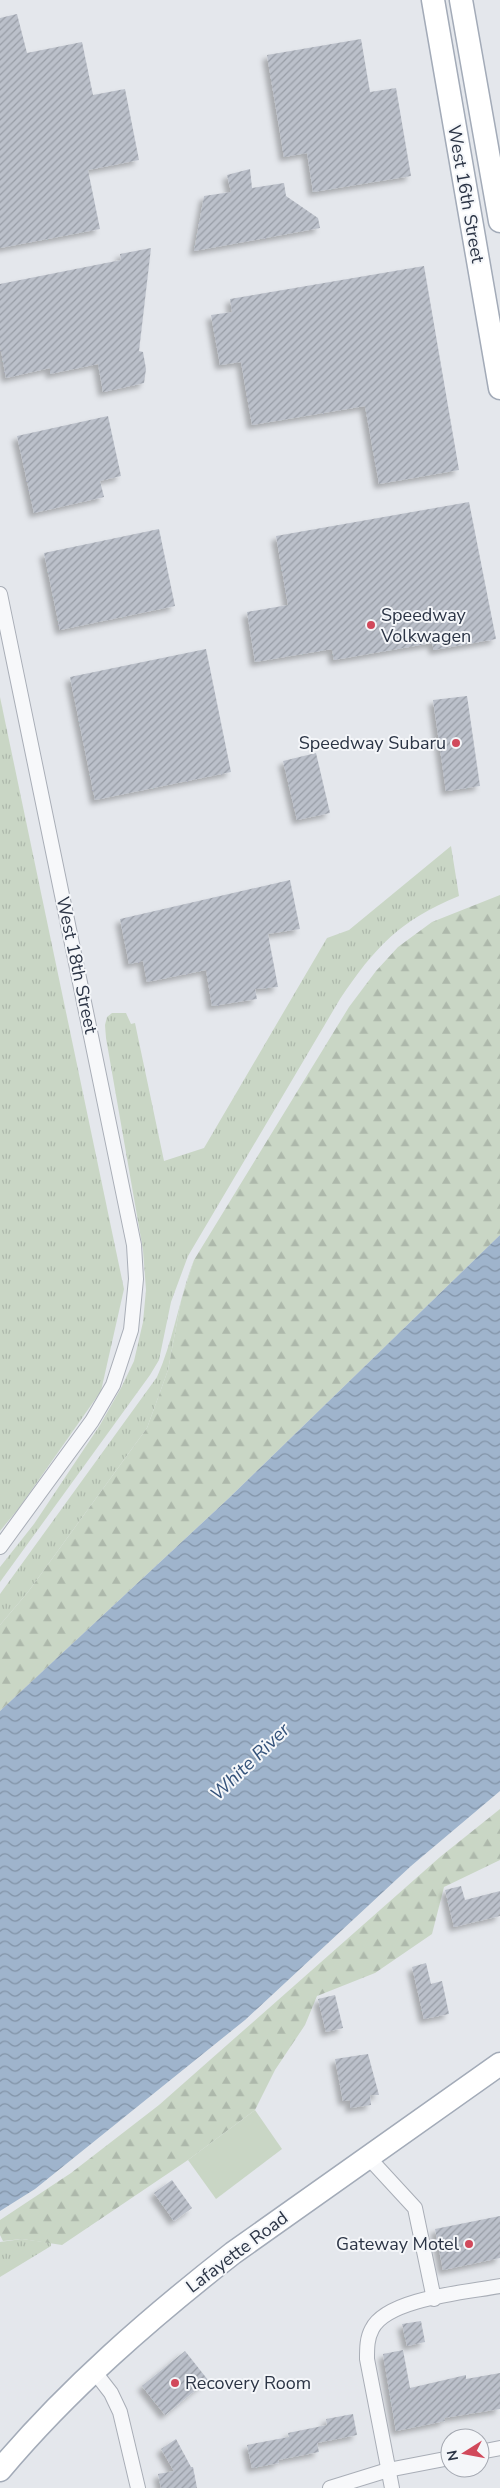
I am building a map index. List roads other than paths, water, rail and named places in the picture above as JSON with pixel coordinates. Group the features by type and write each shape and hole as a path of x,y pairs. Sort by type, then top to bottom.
{"main road":[{"name":"West 16th Street","path":"433,0 500,388"},
{"name":"West 16th Street","path":"461,0 500,221"},
{"name":"Lafayette Road","path":"0,2470 94,2371 203,2276 368,2156 500,2064"}],"street":[{"name":"West 18th Street","path":"0,594 134,1245 136,1296 129,1337 120,1369 101,1407 0,1547"},
{"path":"368,2156 415,2208 434,2299"},
{"path":"392,2488 367,2359 367,2341 372,2327 382,2317 409,2304 500,2286"},
{"path":"94,2371 111,2393 120,2412 138,2488"},
{"path":"330,2488 388,2470 440,2460"}],"water":[{"name":"White River","path":"500,1235 500,1791 411,1866 245,2020 35,2189 0,2211 0,1711 229,1498"}],"place":[{"name":"Speedway Volkwagen","path":"371,625"},
{"name":"Speedway Subaru","path":"456,743"},
{"name":"Gateway Motel","path":"469,2244"},
{"name":"Recovery Room","path":"175,2383"}]}
